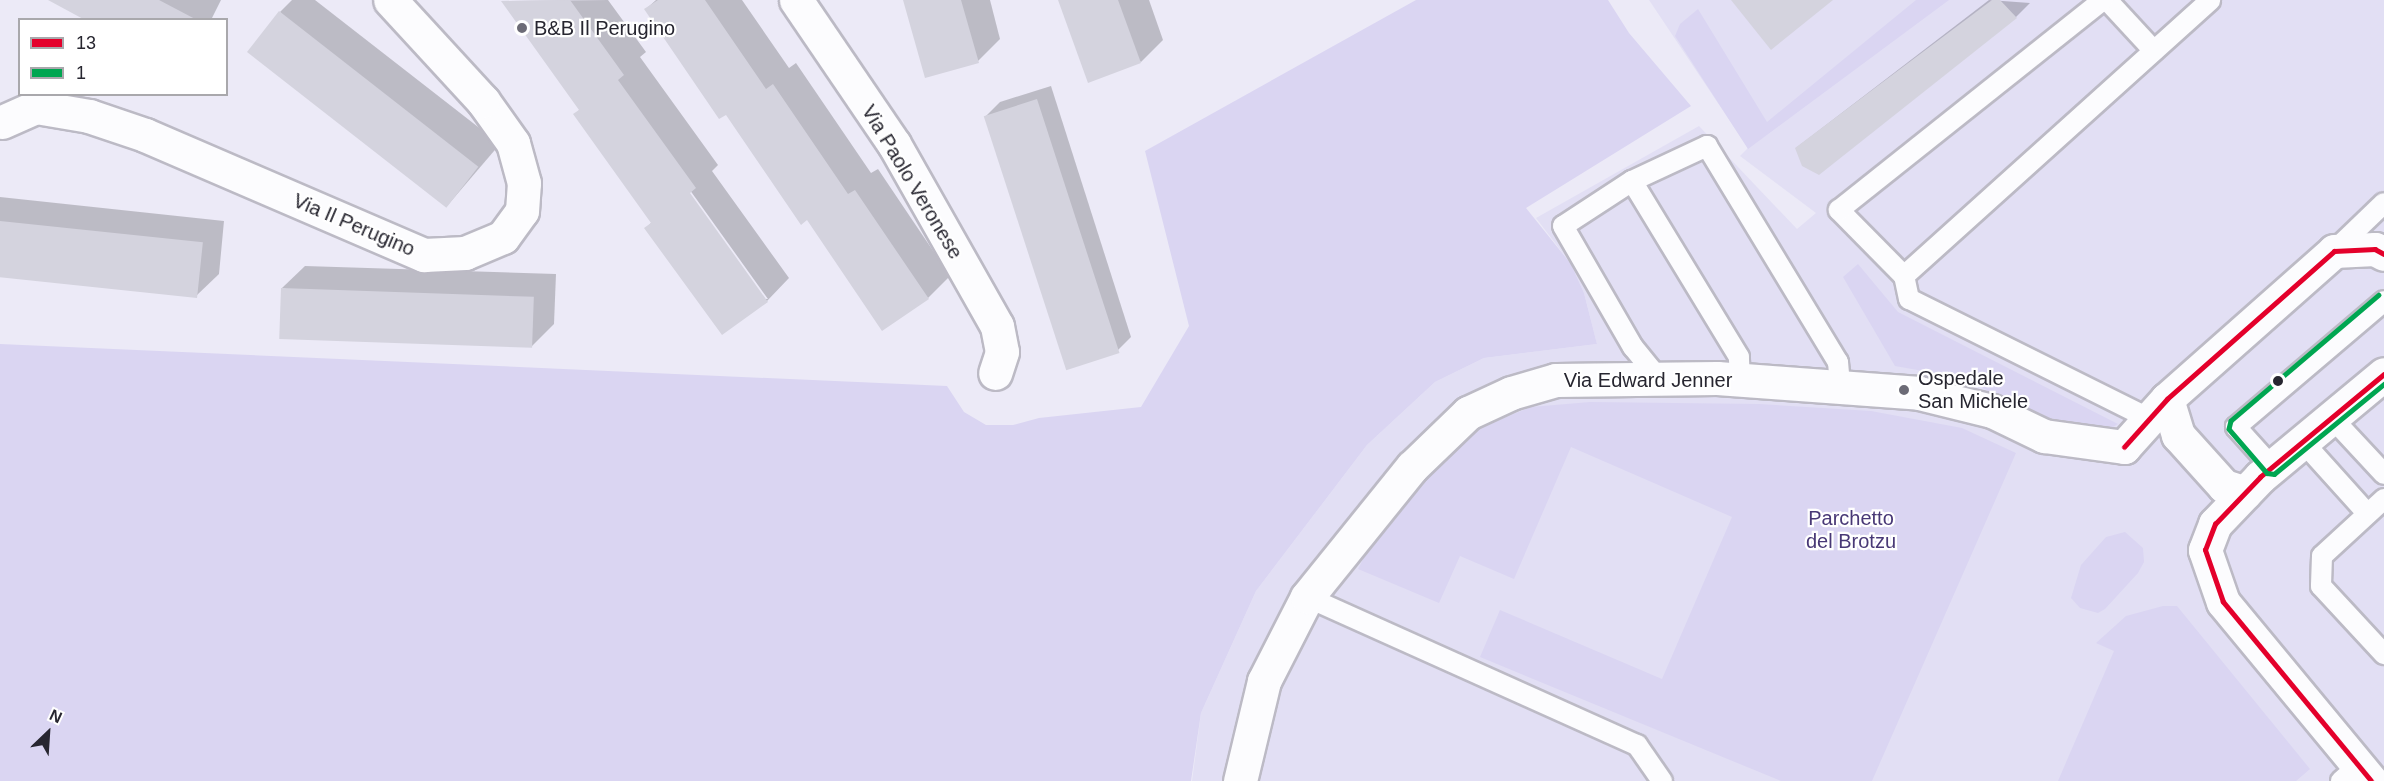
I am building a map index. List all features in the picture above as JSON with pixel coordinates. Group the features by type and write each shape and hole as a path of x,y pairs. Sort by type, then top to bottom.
{"street":[{"name":"Via Il Perugino","path":"2,122 36,107 89,116 145,135 424,255 465,253 503,237 522,211 524,183 513,143 483,101 390,0"},
{"name":"Via Paolo Veronese","path":"796,0 894,144 997,326 1002,352 995,373"},
{"path":"2245,493 2224,486 2157,408 2334,251 2375,249 2384,254"},
{"path":"2356,776 2223,602 2205,550 2215,524 2245,493 2272,467 2384,374"},
{"name":"Via Edward Jenner","path":"1240,781 1264,681 1307,597 1412,467 1468,413 1511,393 1556,380 1740,379 1919,393 1992,411 2044,436 2124,447 2157,408"}],"lane":[{"path":"2103,0 1839,210 1904,276 1909,299 2157,408"},
{"path":"2108,0 2154,51"},
{"path":"1904,276 2210,0"},
{"path":"1659,379 1632,347 1563,226 1632,181 1707,146 1838,362 1840,387"},
{"path":"1632,181 1739,357 1740,379"},
{"path":"2334,251 2384,203"},
{"path":"2272,467 2236,427 2384,301"},
{"path":"2332,418 2384,474"},
{"path":"2303,442 2367,513"},
{"path":"2384,499 2322,556 2321,586 2384,654"},
{"path":"1307,597 1638,745 1662,781"}],"shaded area":[{"name":"Ospedale San Michele","path":"1649,0 2384,0 2384,781 1192,781 1201,713 1256,591 1367,445 1435,382 1484,358 1597,344 1584,293 1571,264 1536,218 1699,126 1797,229 1816,213 1740,156 1748,148"}],"green space":[{"path":"1416,0 1608,0 1629,33 1691,106 1526,208 1571,264 1584,293 1597,344 1484,358 1435,382 1367,445 1256,591 1201,713 1191,781 0,781 0,344 947,386 964,412 986,425 1013,425 1039,418 1141,407 1189,326 1145,151"},
{"path":"1916,0 1949,0 1748,149 1675,36 1680,24 1698,9 1767,122"},
{"path":"1858,264 1898,312 2118,424 2099,435 2077,434 1962,378 1895,366 1843,277"},
{"name":"Parchetto del Brotzu","path":"1590,402 1759,404 1871,411 1962,428 2016,453 1872,781 1781,781 1480,657 1500,610 1662,679 1732,517 1571,447 1514,579 1460,556 1439,603 1358,569 1370,546 1429,472 1479,428 1531,407"},
{"path":"2125,532 2143,548 2144,562 2138,573 2105,609 2098,613 2080,608 2071,598 2081,565 2106,537"},
{"path":"2163,606 2177,606 2310,769 2296,781 2058,781 2114,651 2096,643 2126,616"}],"building":[{"path":"48,0 159,0 193,18 81,18"},
{"path":"570,0 624,75 618,80 696,188 690,193 768,302 722,335 644,228 651,223 573,114 579,110 501,1"},
{"path":"658,0 705,0 766,89 773,84 848,194 855,190 929,299 882,331 807,220 801,225 726,115 719,119 644,9"},
{"path":"903,0 961,0 979,63 925,78"},
{"path":"1058,0 1118,0 1141,63 1088,83"},
{"path":"1731,0 1833,0 1771,50"},
{"path":"1992,0 2000,0 2017,18 1819,175 1802,166 1795,148"},
{"path":"279,11 478,167 446,208 247,52"},
{"path":"1037,99 1120,353 1066,370 984,116"},
{"path":"0,221 203,242 197,298 0,277"},
{"path":"281,288 534,297 532,348 279,339"}],"transit line":[{"name":"13","path":"2124,447 2167,399 2334,251 2375,249 2384,254"},
{"name":"1","path":"2379,295 2231,421 2229,429 2267,473 2274,474 2384,384"},
{"name":"13","path":"2371,781 2223,602 2205,550 2215,524 2260,477 2384,374"}],"place":[{"name":"B&B Il Perugino","path":"522,28"},
{"name":"Ospedale San Michele","path":"1904,390"}]}
